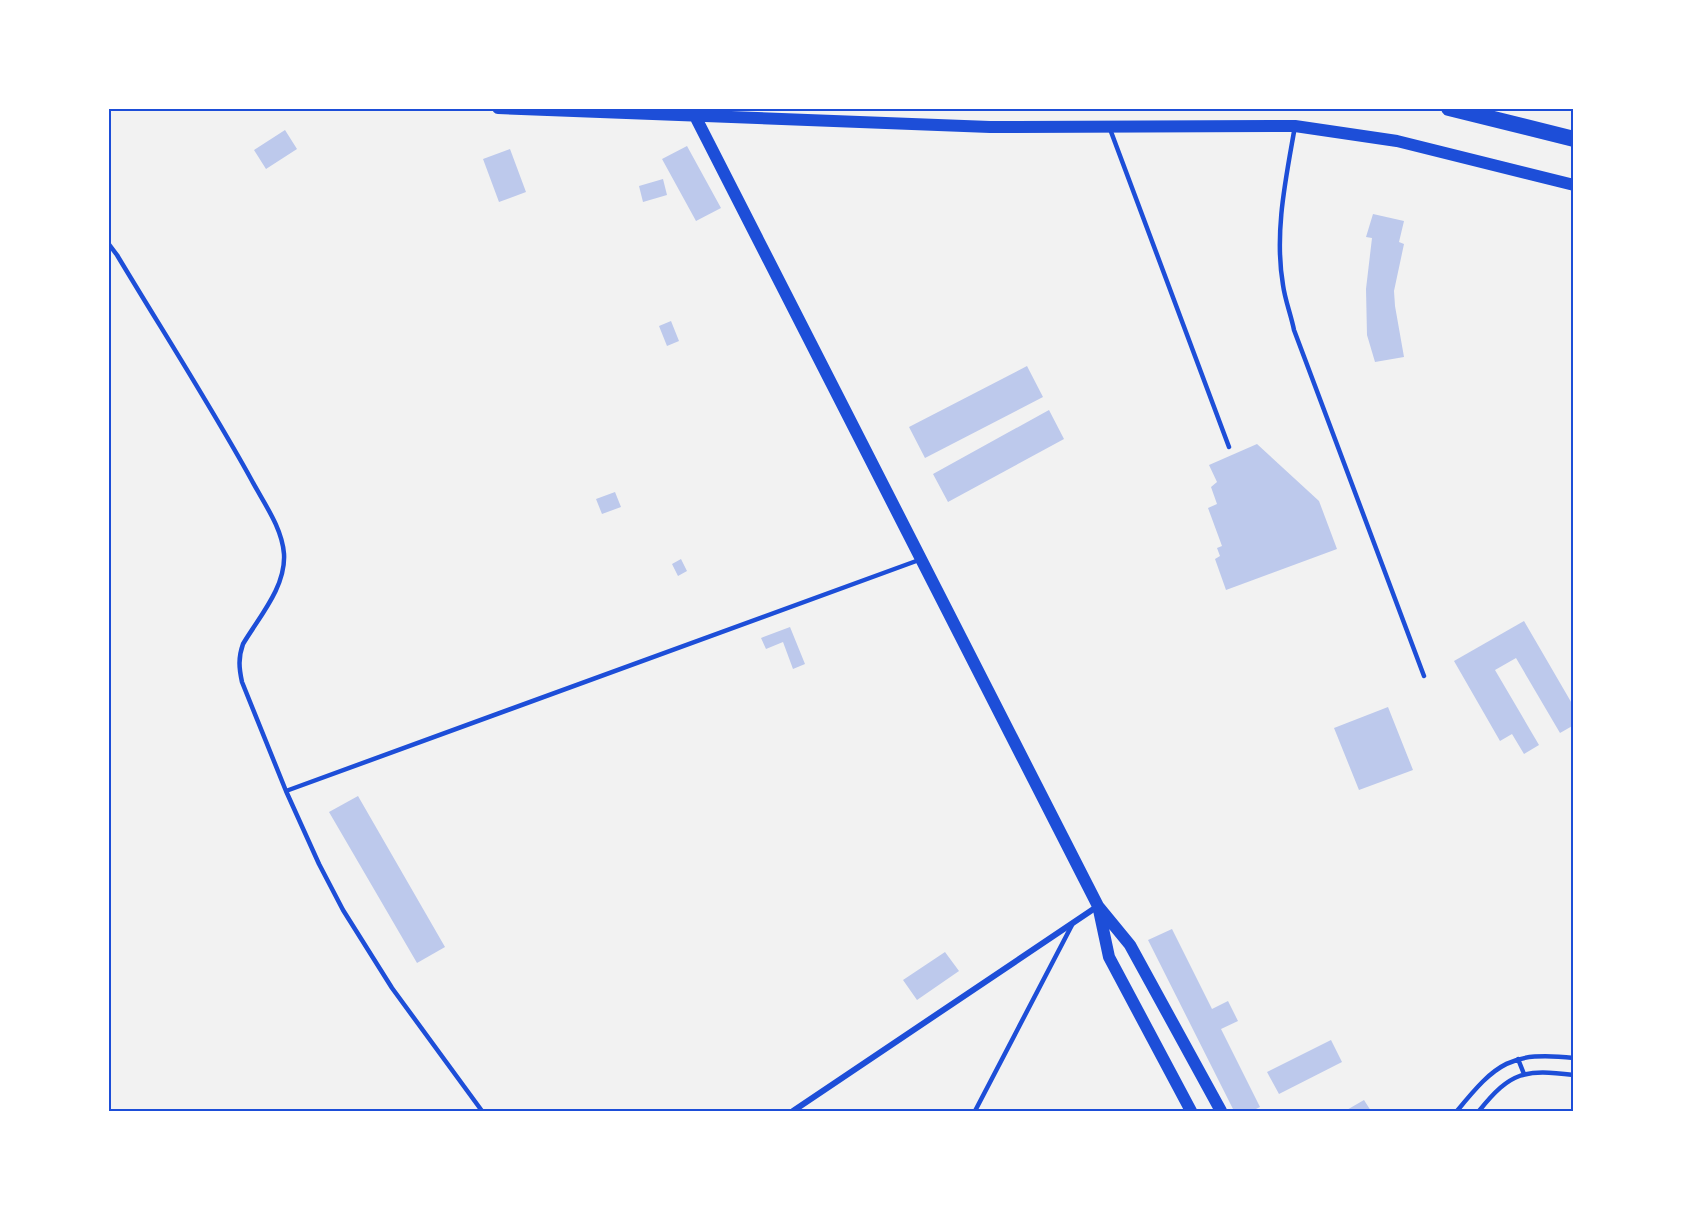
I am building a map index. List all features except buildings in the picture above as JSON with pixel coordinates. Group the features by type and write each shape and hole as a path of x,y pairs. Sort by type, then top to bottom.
{"highway":[{"path":"1449,108 1574,140"}],"main road":[{"path":"498,108 663,111 695,116 990,127 1295,126 1397,141 1574,185"},
{"path":"695,116 1098,906 1131,945 1221,1111"},
{"path":"1098,906 1109,957 1191,1111"}],"street":[{"path":"793,1111 1098,906"}],"lane":[{"path":"1295,126 1281,213 1282,284 1294,330 1424,676"},
{"path":"1110,127 1228,447"},
{"path":"108,243 239,458 278,530 284,553 281,576 273,596 243,644 239,655 239,667 242,682 286,790 342,910 392,988 482,1111"},
{"path":"286,790 921,559"},
{"path":"975,1111 1073,922"},
{"path":"1457,1111 1489,1074 1499,1067 1518,1059 1553,1056 1574,1058"},
{"path":"1518,1059 1524,1074"},
{"path":"1479,1111 1510,1079 1544,1071 1574,1075"}]}
